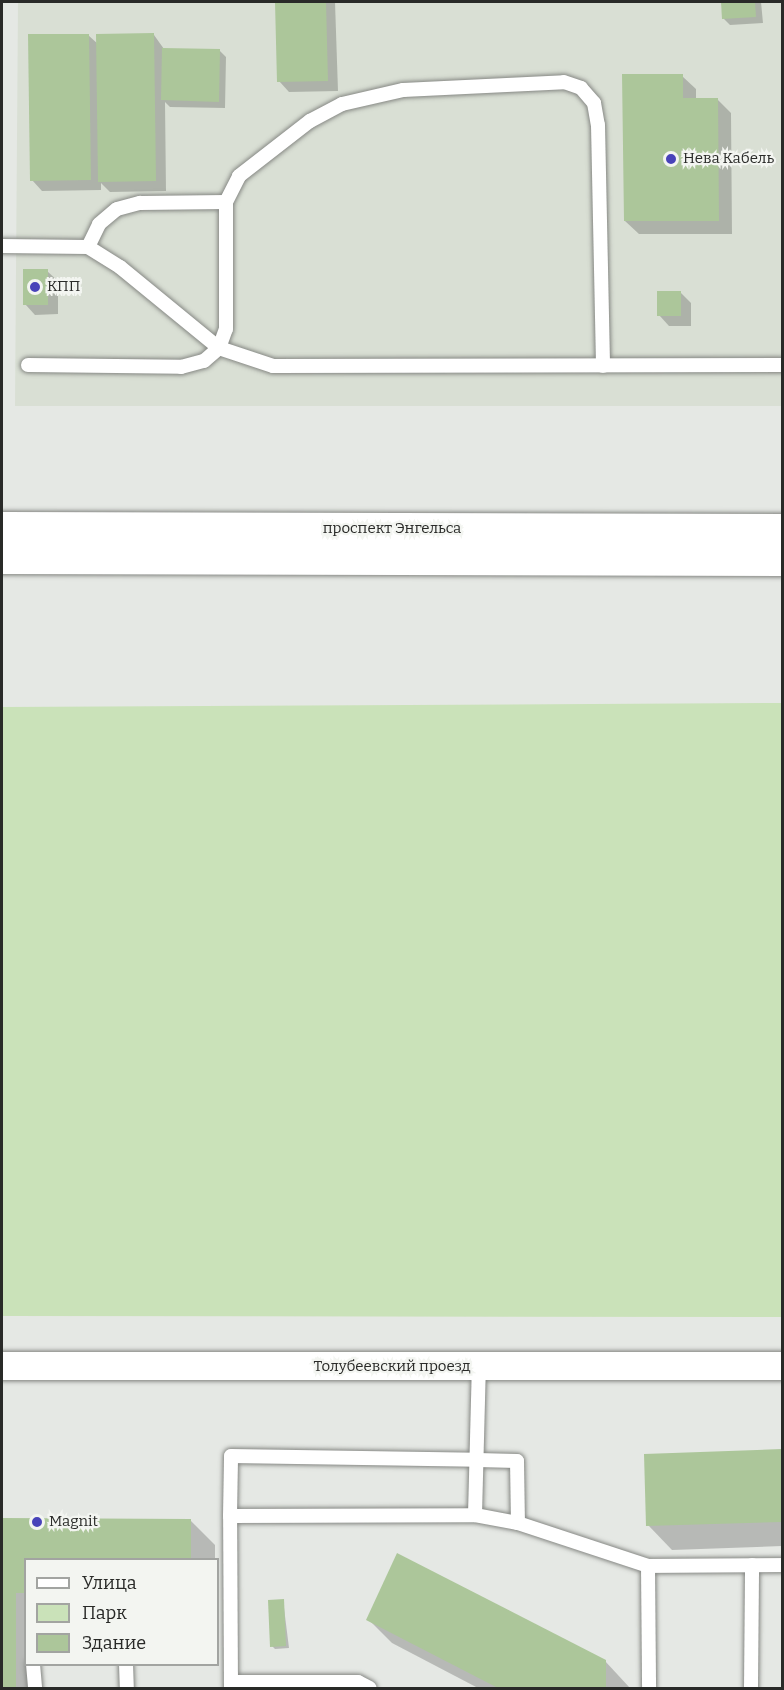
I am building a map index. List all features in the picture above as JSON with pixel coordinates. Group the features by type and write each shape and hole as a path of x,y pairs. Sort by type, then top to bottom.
{"main road":[{"name":"проспект Энгельса","path":"2,528 783,530"},
{"name":"проспект Энгельса","path":"2,557 783,559"}],"street":[{"name":"Толубеевский проезд","path":"2,1366 783,1366"}],"lane":[{"path":"28,365 181,367 204,361 219,348 226,329 228,301 226,202 240,176 310,122 342,104 403,90 564,82 581,88 594,103 598,125 603,366"},
{"path":"88,247 99,224 117,210 140,203 226,202"},
{"path":"2,246 88,247 120,267 219,348 273,366 783,365"},
{"path":"475,1515 479,1367"},
{"path":"370,1689 358,1682 231,1685 231,1456 518,1461 518,1524"},
{"path":"230,1516 475,1515 518,1524 648,1566 783,1565"},
{"path":"751,1689 752,1565"},
{"path":"648,1566 649,1689"},
{"path":"33,1666 34,1689"},
{"path":"126,1666 127,1689"}],"shaded area":[{"name":"Нева Кабель","path":"18,2 782,2 782,406 15,406"}],"green space":[{"path":"782,703 782,1317 2,1316 2,707"}],"building":[{"path":"275,2 326,2 328,81 277,82"},
{"path":"721,2 755,2 756,17 722,19"},
{"path":"154,33 156,181 98,182 96,34"},
{"path":"28,34 89,34 91,180 30,181"},
{"path":"162,48 220,49 219,102 161,100"},
{"name":"Нева Кабель","path":"622,74 683,74 683,98 718,98 719,221 624,221"},
{"name":"КПП","path":"23,269 48,269 48,305 23,305"},
{"path":"657,291 681,291 681,316 657,316"},
{"path":"782,1449 782,1522 646,1526 644,1454"},
{"path":"2,1518 191,1519 191,1558 24,1558 24,1593 16,1593 16,1688 2,1688"},
{"path":"397,1553 606,1660 606,1688 498,1688 366,1620"},
{"path":"284,1599 286,1646 270,1647 268,1600"}],"place":[{"name":"Нева Кабель","path":"671,159"},
{"name":"КПП","path":"35,287"},
{"name":"Magnit","path":"37,1522"}]}
